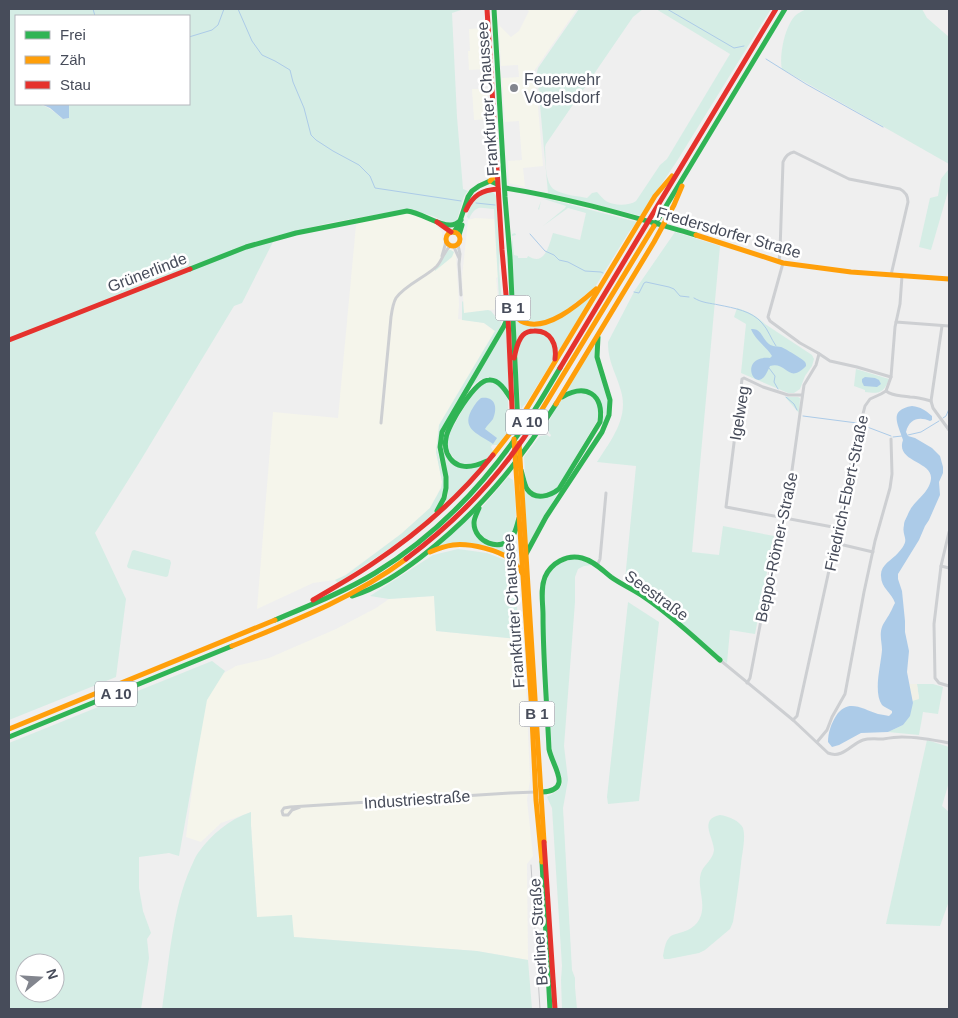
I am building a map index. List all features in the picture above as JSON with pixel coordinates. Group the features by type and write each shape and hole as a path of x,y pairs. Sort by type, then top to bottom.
{"main road":[{"name":"Frankfurter Chaussee","path":"487,9 508,317 511,399 531,698 535,792 542,864"},
{"name":"Frankfurter Chaussee","path":"494,9 513,313 516,408 546,854"},
{"name":"A 10","path":"9,729 296,611 351,586 388,564 447,517 499,461 532,414 776,9"},
{"name":"A 10","path":"9,737 339,600 375,580 426,544 465,509 504,466 528,433 785,9"},
{"path":"296,611 380,559 419,530 471,481 518,422 655,196 685,162"},
{"path":"339,600 374,588 426,553 482,503 508,473 557,401 634,274 673,207 691,165"},
{"path":"490,181 497,174"},
{"name":"Frankfurter Chaussee","path":"454,233 461,220 466,201 470,194 480,185 490,181 505,188"},
{"name":"Frankfurter Chaussee","path":"454,233 470,201 479,192 498,186"},
{"name":"Fredersdorfer Straße","path":"505,188 532,192 631,216 781,262 851,272 949,279"},
{"name":"Grünerlinde","path":"9,340 246,247 296,233 406,210 434,219"},
{"path":"434,219 449,225 461,220"},
{"path":"434,219 446,230 454,233 460,240 451,243"},
{"path":"434,219 451,243"},
{"path":"451,243 454,233"},
{"path":"513,313 520,321 527,324 550,322 560,317 600,285"},
{"path":"434,517 443,500 446,485 439,451 442,432 508,317"},
{"path":"526,554 540,527 596,441 609,416 610,397 598,360 600,330"},
{"path":"514,358 522,336 530,331 542,331 552,338 554,342 555,362"},
{"path":"490,459 482,464 466,468 456,464 448,455 446,449 448,430 470,393 480,382 486,380 499,382 506,389 511,399"},
{"path":"521,470 527,489 531,493 541,497 554,493 564,481 600,422 602,416 600,405 597,399 589,392 578,390 557,401"},
{"path":"482,503 475,519 474,528 478,536 486,543 495,545 507,541 512,537 519,518"},
{"path":"426,553 448,546 476,546 510,559 519,567 523,574"},
{"name":"Seestraße","path":"542,792 555,789 560,778 552,761 549,745 543,644 543,592 545,578 552,567 558,562 574,557 584,558 634,590 720,660"},
{"name":"Berliner Straße","path":"546,854 555,1009"},
{"name":"Berliner Straße","path":"542,864 550,1009"}],"street":[{"path":"891,275 908,202 905,192 900,189 848,179 794,152 788,154 783,162 781,262 768,319 800,343 830,361 891,377"},
{"path":"381,423 394,303 401,293 436,266 451,243"},
{"path":"451,243 459,259 461,295"},
{"path":"902,276 891,377 886,391 892,395 931,401"},
{"path":"896,322 949,326"},
{"path":"942,326 931,401 949,430"},
{"name":"Beppo-Römer-Straße","path":"747,683 750,678 779,526 786,514 804,385 820,354"},
{"name":"Igelweg","path":"784,518 726,507 742,379 744,378 788,395 802,395"},
{"name":"Friedrich-Ebert-Straße","path":"793,720 796,716 836,542 865,406 870,398 886,391"},
{"path":"817,742 827,730 845,694 864,592 890,488 892,474 891,439"},
{"path":"597,566 600,559 606,493"},
{"path":"784,518 838,528"},
{"path":"949,532 941,566 934,624 934,675 939,683 949,686"},
{"path":"836,542 873,552"},
{"path":"941,566 949,568"},
{"name":"Seestraße","path":"720,660 793,720 828,753 836,755 867,739 903,737 949,743"},
{"name":"Industriestraße","path":"300,807 292,810 288,815 283,815 282,811 284,808 535,792 542,792"}],"shaded area":[{"path":"526,9 577,9 534,71 543,166 523,168 525,187 509,183 508,161 522,160 519,121 505,122 502,78 519,77 518,65 501,66 499,25 511,37 519,31 529,11"},
{"path":"484,28 486,69 469,70 469,29"},
{"path":"472,89 487,89 489,119 474,120"},
{"path":"410,212 432,220 442,232 443,244 453,250 456,255 458,319 484,323 495,331 439,425 436,452 442,482 441,488 430,508 401,534 345,575 335,580 313,583 257,609 273,412 338,418 356,225 361,221"},
{"path":"475,218 494,219 499,309 464,313 462,277 468,220"},
{"path":"434,596 436,631 518,639 521,686 526,686 530,780 527,800 533,856 527,864 528,960 477,951 294,937 257,917 251,812 221,823 201,842 186,837 203,704 217,677 236,666 269,658 336,629 389,599"}],"green space":[{"path":"9,9 464,9 452,13 463,189 468,191 464,196 457,220 447,223 433,216 407,209 329,223 276,236 242,303 234,306 95,533 126,599 116,677 9,720"},
{"path":"579,9 643,9 633,17 546,144 547,177 551,187 559,192 587,198 592,193 597,192 606,201 621,205 636,201 660,165 667,159 730,54 656,9 771,9 677,161 640,216 548,193 537,72"},
{"path":"806,9 922,9 927,18 949,37 949,164 782,69 782,48 786,33 796,15"},
{"path":"948,170 949,188 931,250 919,247 930,198 938,196 941,179"},
{"path":"487,192 493,192 496,196 503,315 500,328 438,439 437,449 445,483 444,493 436,510 423,523 338,583 335,580 346,575 401,534 430,508 441,488 442,482 436,452 439,425 495,331 484,323 462,320 462,302 464,313 488,310 499,321 500,317 494,209 479,208 474,211 469,219 467,217 473,201"},
{"path":"545,198 637,222 595,287 561,314 546,321 531,322 517,315 514,305 511,260 513,259 512,236 514,255 518,256 518,258 527,258 528,256 534,259 539,259 545,253 553,233 580,240 586,213 568,208 543,226 566,206 544,199 541,201"},
{"path":"675,232 720,246 692,552 719,555 723,526 774,536 755,634 730,630 727,663 625,580 636,466 597,462 621,420 623,410 621,391 611,362 608,342 635,290"},
{"path":"447,251 454,252 452,257 435,271"},
{"path":"595,292 557,354 558,350 540,329 516,342 515,320 538,326"},
{"path":"737,308 755,316 812,355 814,359 812,366 805,376 800,389 794,393 788,393 741,373 746,324 734,317"},
{"path":"506,328 509,392 507,388 481,379 470,387"},
{"path":"538,332 548,336 554,347 553,360 521,409 518,364 519,347 524,337"},
{"path":"596,339 606,387 608,410 603,425 601,424 604,414 590,390 563,394"},
{"path":"856,369 889,379 880,392 865,392 865,390 854,386"},
{"path":"487,382 499,385 508,400 508,431 498,445 492,445 493,451 485,460 477,464 457,463 447,448 448,436 472,393"},
{"path":"584,392 596,400 600,416 557,488 547,493 536,493 527,481 524,457 540,436 547,435 550,437 547,425 562,400 568,395"},
{"path":"785,397 800,398 799,413"},
{"path":"443,445 457,467 484,464 444,507 448,494"},
{"path":"508,477 513,480 514,486 515,525 513,532 504,541 492,543 480,535 476,527 479,511"},
{"path":"523,486 534,497 560,489 527,547"},
{"path":"475,512 473,528 491,546 516,535 518,564 475,545 434,549"},
{"path":"458,549 487,553 505,560 516,571 518,639 436,631 434,596 389,599 370,596 433,555"},
{"path":"132,551 170,560 168,576 128,568"},
{"path":"575,559 592,565 578,569 575,577 575,602 564,746 568,780 563,808 572,970 575,978 577,1009 562,1009 562,966 552,808 547,797 559,789 562,778 553,757 550,743 544,601 546,582 552,569 562,562"},
{"path":"628,602 659,622 639,801 608,804 607,797"},
{"path":"212,661 225,671 207,700 179,856 169,853 139,857 139,888 143,911 151,933 147,939 149,958 141,1009 9,1009 9,743"},
{"path":"917,684 933,684 943,687 938,714 923,712 919,735 888,732 903,725 913,703 912,701 919,698"},
{"path":"927,740 949,747 949,782 942,806 949,812 949,901 940,926 886,924"},
{"path":"251,812 257,917 292,915 294,937 477,951 528,960 532,1009 162,1009 175,919 179,901 194,860 203,846 221,828"},
{"path":"720,815 737,821 744,832 744,846 733,922 730,929 705,950 699,953 664,959 665,947 669,938 691,928 701,916 700,878 702,870 712,857 714,850 708,825 713,817"}],"sand":[{"path":"909,684 917,684 919,699 912,701"}],"water":[{"path":"43,105 69,105 69,118 63,119"},
{"path":"751,329 760,332 770,345 781,347 801,359 805,362 806,366 800,371 791,373 776,365 770,366 764,377 760,380 756,379 751,371 752,366 761,358 770,358 772,356 755,337"},
{"path":"865,377 875,378 881,384 877,387 864,386 862,379"},
{"path":"481,398 489,399 494,403 493,419 485,429 497,438 493,444 478,435 470,427 469,418 471,411"},
{"path":"912,406 925,410 932,416 932,420 918,419 912,421 906,432 908,436 932,448 940,456 943,473 939,482 940,495 929,520 898,574 902,591 905,632 909,651 907,672 913,703 910,716 903,725 888,732 861,733 832,747 828,742 830,729 836,716 845,707 856,706 889,716 892,713 892,711 882,705 878,693 882,650 881,631 895,603 881,580 881,572 884,566 902,548 905,541 903,529 910,509 927,489 931,479 930,473 926,468 904,453 902,447 903,440 897,423 897,414 905,408"}],"waterway":[{"path":"93,9 95,15"},
{"path":"190,37 212,30 218,25 224,9"},
{"path":"238,9 252,41 262,55 290,70 304,108 311,135 316,140 359,165 370,176 375,188 461,201"},
{"path":"667,9 734,48 744,46"},
{"path":"766,59 806,84 883,127"},
{"path":"476,203 495,205"},
{"path":"530,234 545,251 554,255 559,260 568,262 585,271 603,273"},
{"path":"634,292 639,293 646,282 669,287 674,289 680,296 689,297"},
{"path":"694,298 748,313 764,325 776,346"},
{"path":"769,368 775,376 774,382 778,389"},
{"path":"786,397 794,404 797,410"},
{"path":"943,418 949,409"},
{"path":"803,416 857,423"},
{"path":"908,435 921,432 939,421"},
{"path":"862,425 891,436"},
{"path":"893,437 902,436"}],"railway":[{"path":"531,865 540,1009"}],"traffic: fast":[{"path":"494,9 510,257 518,425"},
{"path":"654,226 785,9"},
{"path":"454,232 472,191 490,181 497,184"},
{"path":"505,188 577,203 696,235"},
{"path":"190,269 246,247 296,233 407,211 450,225 461,220"},
{"path":"459,235 462,225"},
{"path":"437,511 444,498 446,488 446,477 440,447 442,432 508,317"},
{"path":"526,554 546,517 602,432 609,415 610,400 597,357 598,337"},
{"path":"275,620 338,593 375,573 398,558 442,522 500,460 532,414 560,368"},
{"path":"487,461 470,466 455,463 450,459 446,449 445,442 448,432 463,404 483,382 489,380 496,381 511,399"},
{"path":"521,470 526,487 530,493 543,496 555,492 559,489 600,422 599,404 592,394 586,391 579,391 562,397"},
{"path":"352,596 371,589 397,574 421,557 461,523 512,467 556,404"},
{"path":"479,508 474,521 475,530 483,540 495,545 507,542 512,537 519,518"},
{"path":"542,792 552,790 557,787 559,782 559,776 549,749 542,596 545,577 555,564 571,557 590,561 615,580 657,606 720,660"},
{"path":"9,737 232,646"},
{"path":"542,862 550,1009"}],"traffic: slow":[{"path":"490,181 497,174"},
{"path":"493,455 518,423 655,196 672,176"},
{"path":"556,404 654,242 682,186"},
{"path":"538,416 654,226"},
{"path":"450,232 456,232 460,239 456,246 450,246 446,242 446,236 450,232"},
{"path":"696,235 783,263 851,272 949,279"},
{"path":"513,313 521,321 530,324 551,321 571,309 596,289"},
{"path":"514,439 536,800 542,862"},
{"path":"519,443 544,842"},
{"path":"430,552 453,545 484,548 507,557 523,574"},
{"path":"232,646 322,608 365,586 406,559"},
{"path":"9,729 275,620"}],"traffic: jam":[{"path":"487,9 508,317 513,430"},
{"path":"560,368 776,9"},
{"path":"466,210 479,194 498,189"},
{"path":"437,222 451,232"},
{"path":"9,340 190,269"},
{"path":"514,358 521,337 530,331 540,331 552,339 555,359"},
{"path":"406,559 444,528 479,494 525,437 538,416"},
{"path":"313,600 372,564 421,528 466,486 493,455"},
{"path":"544,842 555,1009"}],"place":[{"name":"Feuerwehr Vogelsdorf","path":"514,88"}]}
